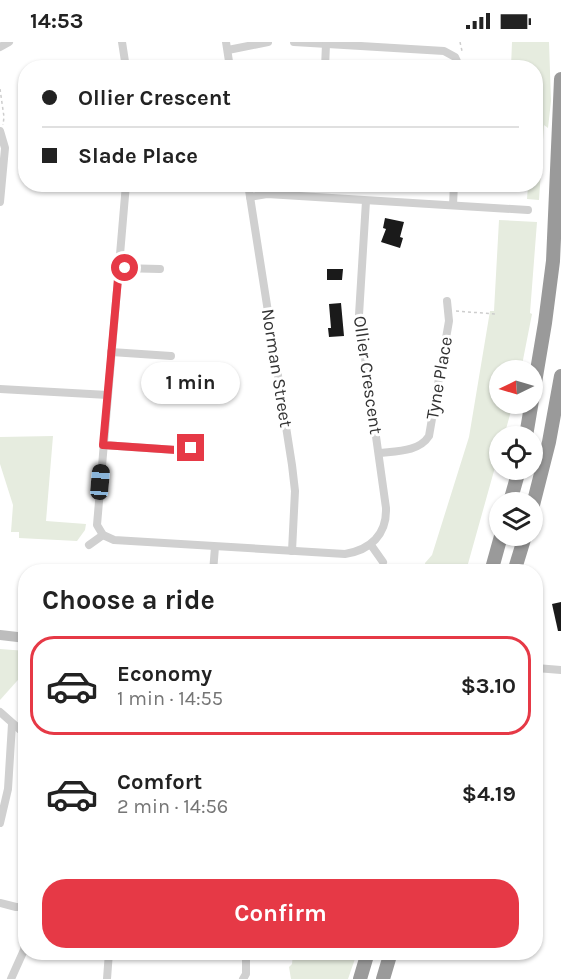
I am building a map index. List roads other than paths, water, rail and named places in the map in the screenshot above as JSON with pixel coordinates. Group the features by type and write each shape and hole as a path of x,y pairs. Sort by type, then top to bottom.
{"highway":[{"path":"528,426 553,261 561,79"},
{"path":"536,492 549,442 561,376"},
{"path":"493,564 498,546"},
{"path":"516,564 522,546"},
{"path":"360,979 366,960"},
{"path":"383,979 389,960"}],"street":[{"path":"122,42 125,60"},
{"path":"227,46 268,42"},
{"path":"294,42 444,51 459,54 459,60"},
{"path":"325,60 326,44"},
{"path":"0,131 4,148 0,202"},
{"path":"125,192 97,519 103,535 114,540 345,554 371,545 383,562"},
{"name":"Norman Street","path":"249,192 295,490 292,551"},
{"path":"453,205 454,192"},
{"path":"250,197 267,194 528,210"},
{"name":"Ollier Crescent","path":"366,201 358,315 386,513 379,537 371,545"},
{"path":"119,268 160,270"},
{"name":"Tyne Place","path":"379,453 415,448 424,443 429,436 449,321 447,301"},
{"path":"111,352 171,356"},
{"path":"0,389 108,396"},
{"path":"103,445 176,450 191,448"},
{"path":"89,546 103,535"},
{"path":"213,564 214,547"},
{"path":"3,636 18,637"},
{"path":"543,669 561,670"},
{"path":"0,712 18,729"},
{"path":"0,822 8,789 12,724"},
{"path":"0,903 18,907"},
{"path":"11,979 20,960"},
{"path":"107,979 108,960"},
{"path":"243,979 246,974 246,960"}]}
